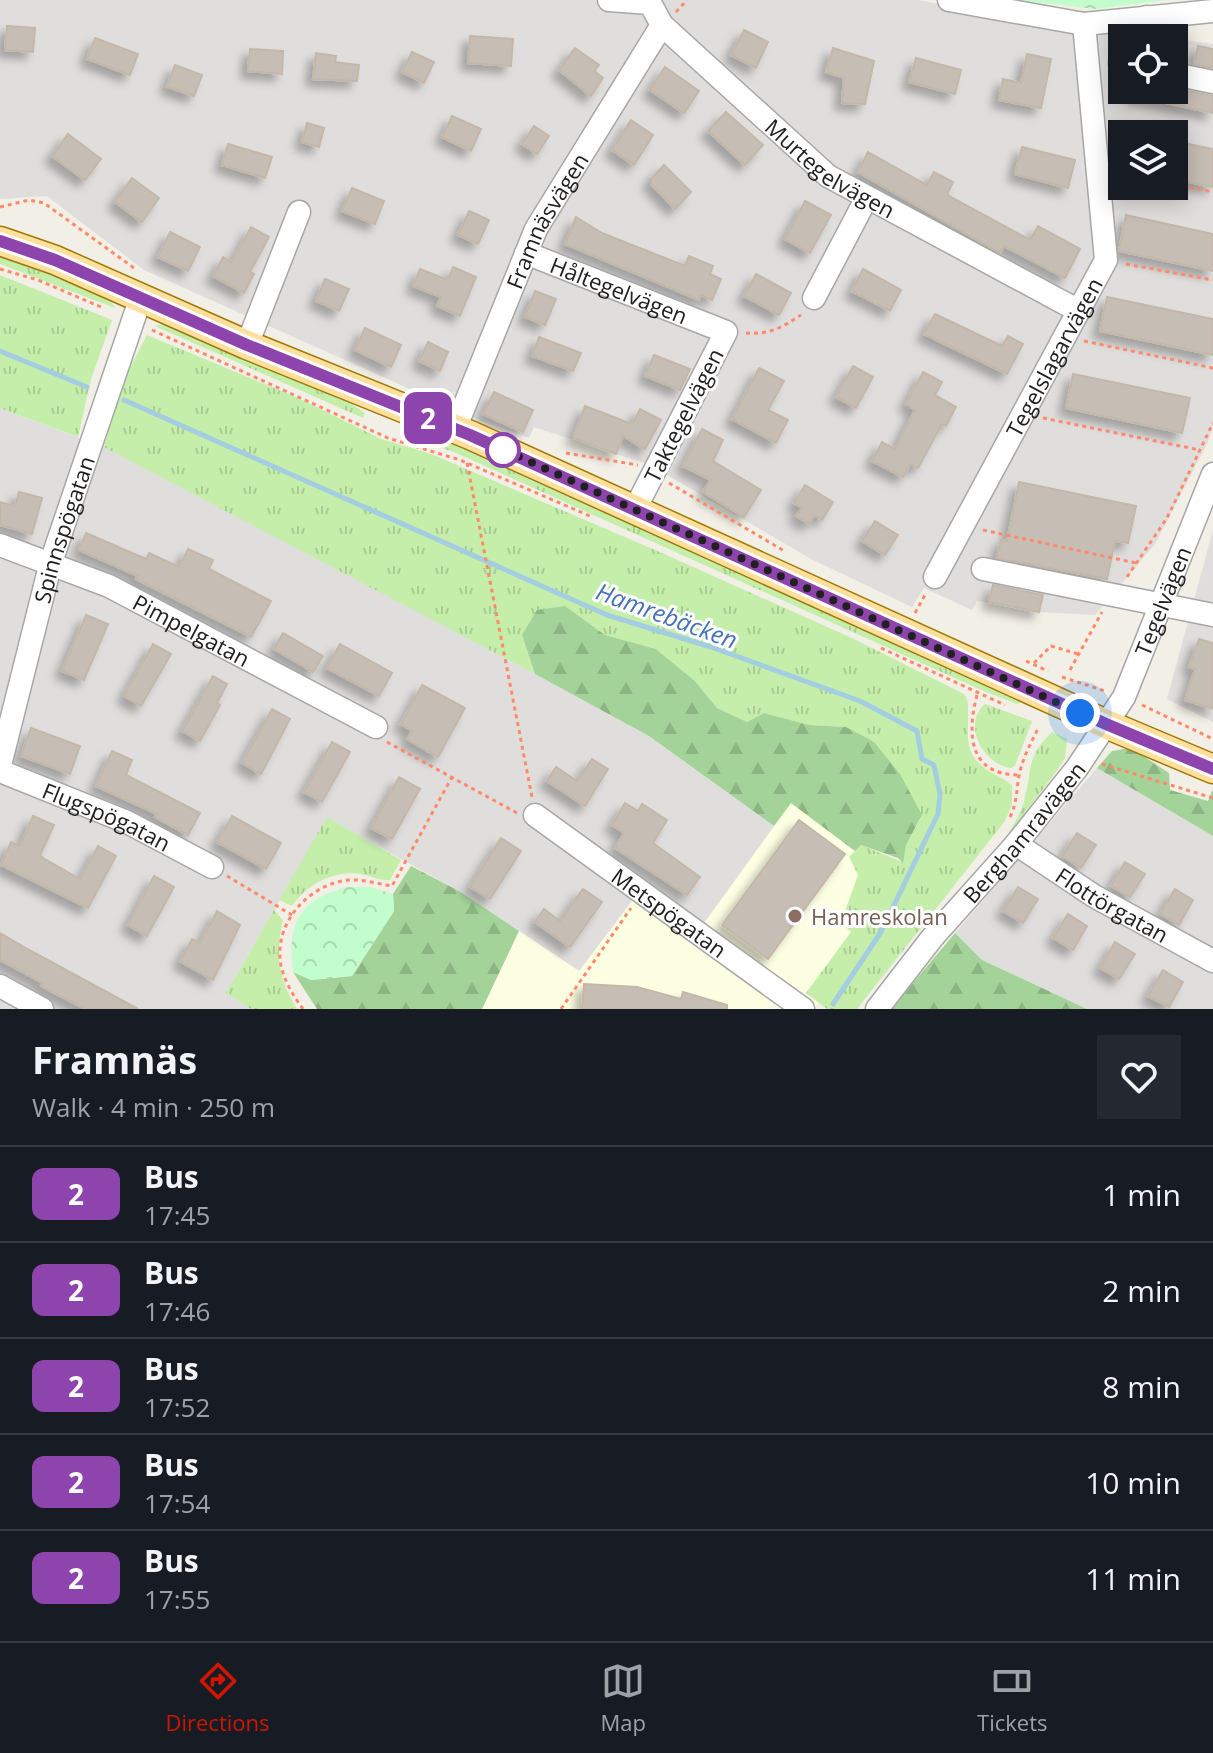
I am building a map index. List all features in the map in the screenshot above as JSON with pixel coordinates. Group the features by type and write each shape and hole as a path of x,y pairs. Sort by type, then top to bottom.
{"main road":[{"path":"0,241 136,308 247,345 455,429 1106,724 1213,769"}],"street":[{"name":"Murtegelvägen","path":"609,0 650,3 662,25 828,176 1079,311"},
{"path":"949,0 1084,24 1108,25"},
{"path":"1159,24 1213,11"},
{"name":"Tegelslagarvägen","path":"935,577 1106,260 1084,24"},
{"name":"Framnäsvägen","path":"455,429 526,253 555,192 662,25"},
{"path":"1188,77 1213,82"},
{"path":"814,298 866,199"},
{"path":"247,345 299,212"},
{"name":"Håltegelvägen","path":"526,253 720,330"},
{"name":"Spinnspögatan","path":"0,768 51,562 136,308"},
{"name":"Taktegelvägen","path":"635,509 720,330"},
{"name":"Tegelvägen","path":"1106,724 1124,697 1158,605 1213,474"},
{"name":"Pimpelgatan","path":"0,545 51,562 140,601 376,727"},
{"path":"983,569 1213,615"},
{"name":"Berghamravägen","path":"877,1009 932,938 1016,844 1077,768 1106,724"},
{"name":"Flugspögatan","path":"0,768 127,822 212,867"},
{"name":"Metspögatan","path":"535,815 803,1009"},
{"name":"Flottörgatan","path":"1016,844 1094,896 1213,961"},
{"path":"0,986 42,1009"}],"path":[{"path":"1188,187 1213,192"},
{"path":"1106,260 1213,280"},
{"path":"0,269 136,308 388,438 467,463 591,517"},
{"path":"720,330 761,334 782,328 802,314 814,298"},
{"path":"1065,337 1213,368"},
{"path":"1024,414 1200,450"},
{"path":"1070,670 1115,594 1167,518 1213,423"},
{"path":"376,727 384,741 514,813 535,815 467,463"},
{"path":"963,526 1136,563"},
{"path":"869,643 977,695 970,739 976,752 998,772 1019,775 1039,727"},
{"path":"1078,654 1051,646 1033,664 1072,681 1124,697 1213,739"},
{"path":"303,1009 292,994 280,956 284,930 292,915 313,893 338,882 362,880 392,886 452,777"},
{"path":"212,867 292,915"},
{"path":"561,1009 642,892"}],"shaded area":[{"path":"0,0 919,0 1074,32 1108,34 1108,104 1188,104 1188,40 1213,44 1213,426 1208,442 1155,544 1095,615 1039,612 977,601 972,610 924,588 912,607 813,560 650,465 534,427 529,438 481,421 144,270 47,196 0,199"},
{"path":"0,408 109,449 362,580 649,736 774,826 690,942 579,971 459,891 327,818 226,993 251,1009 0,1009"},
{"path":"1213,530 1213,722 1167,699"},
{"path":"1097,768 1213,836 1213,1009 1087,1009 982,960 955,933"},
{"name":"Hamreskolan","path":"791,803 902,886 814,1009 482,1009 519,931 579,971 632,901 691,942"}],"green space":[{"path":"1015,0 1167,0 1095,9"},
{"path":"0,251 106,294 115,308 0,264"},
{"path":"0,275 112,320 91,379 78,437 0,408"},
{"path":"171,322 336,394 365,413 363,418 155,326"},
{"path":"147,335 298,398 381,439 431,454 662,553 854,639 964,694 968,705 968,738 972,754 985,768 1012,785 1012,805 1005,821 857,1009 827,1009 806,993 851,932 841,922 858,875 849,857 861,845 902,862 906,845 922,816 846,727 809,725 764,713 747,722 717,708 695,681 656,649 605,635 565,606 522,635 535,674 104,447 119,389"},
{"path":"404,430 461,445 1025,701 1017,704 979,689 456,453 403,434"},
{"path":"565,606 605,635 656,649 695,681 717,708 747,722 764,713 809,725 846,727 874,742 900,774 922,815 906,845 903,863 898,858 861,845 855,851 791,803 774,826 649,736 535,674 522,635 537,610"},
{"path":"985,704 1032,721 1015,766 1011,768 992,760 979,743 975,722"},
{"path":"1052,732 1067,739 1065,758 1007,836 1023,805 1034,757"},
{"path":"1134,750 1169,773 1170,790 1208,801 1213,789 1213,836 1097,768 1112,751"},
{"path":"327,817 401,860 390,880 344,874 315,884 292,906 279,900"},
{"path":"411,866 459,891 519,931 482,1009 317,1009 293,972 311,980 352,976 394,911 393,894"},
{"path":"347,887 371,887 393,894 394,911 352,976 311,980 293,972 292,940 300,916 317,899"},
{"path":"274,910 283,920 279,944 282,976 297,1009 251,1009 226,993"},
{"path":"955,933 982,960 1087,1009 891,1009"}],"building":[{"path":"7,26 35,28 33,52 5,50"},
{"path":"744,30 768,42 756,68 731,55"},
{"path":"470,36 513,39 511,66 468,63"},
{"path":"95,38 138,54 130,75 87,59"},
{"path":"1198,46 1213,49 1213,68 1194,64"},
{"path":"575,48 599,65 594,71 603,78 591,96 559,70"},
{"path":"833,48 874,61 865,104 842,103 844,78 826,72"},
{"path":"250,49 283,51 282,74 248,71"},
{"path":"412,52 434,62 424,83 402,72"},
{"path":"316,53 336,56 335,62 359,65 357,81 313,79"},
{"path":"1027,54 1051,59 1041,108 999,100 1003,79 1021,83"},
{"path":"916,58 961,70 955,94 909,82"},
{"path":"175,65 202,75 194,96 167,87"},
{"path":"665,67 699,91 684,113 650,90"},
{"path":"1188,91 1213,96 1213,113 1171,104 1188,104"},
{"path":"726,112 763,145 745,165 708,131"},
{"path":"452,116 481,129 471,151 442,137"},
{"path":"631,120 653,135 634,165 612,150"},
{"path":"307,123 324,128 319,147 302,142"},
{"path":"534,126 549,136 537,154 522,144"},
{"path":"68,134 101,159 85,180 52,156"},
{"path":"228,144 272,157 265,178 222,165"},
{"path":"1188,144 1213,149 1213,187 1188,182"},
{"path":"1022,147 1075,160 1068,188 1015,174"},
{"path":"868,152 927,185 934,172 953,182 947,195 1030,240 1038,226 1080,249 1065,278 1004,246 1000,253 858,172"},
{"path":"664,165 691,192 675,209 651,184 651,179"},
{"path":"132,178 159,198 142,222 115,202"},
{"path":"352,188 384,201 375,224 342,211"},
{"path":"805,201 831,215 810,253 785,239"},
{"path":"469,211 489,220 478,244 458,235"},
{"path":"1126,215 1213,234 1213,271 1119,251"},
{"path":"576,217 602,233 685,266 689,256 713,266 710,274 721,279 712,300 701,295 699,300 565,244"},
{"path":"251,227 269,237 250,272 254,274 244,293 213,276 223,257 232,262"},
{"path":"170,232 200,247 188,271 158,257"},
{"path":"453,267 476,277 460,316 437,306 441,297 413,286 420,269 448,280"},
{"path":"863,269 901,290 890,311 852,291"},
{"path":"756,274 791,293 779,315 744,296"},
{"path":"325,279 349,289 339,311 316,301"},
{"path":"535,291 556,299 545,325 525,317"},
{"path":"1107,297 1213,319 1213,355 1100,331"},
{"path":"935,314 1002,346 1008,336 1023,344 1007,374 924,334"},
{"path":"365,328 401,345 391,367 355,350"},
{"path":"539,337 581,353 573,371 532,356"},
{"path":"428,342 448,352 440,371 419,361"},
{"path":"654,355 690,369 680,390 645,376"},
{"path":"853,366 873,377 856,408 836,397"},
{"path":"759,368 784,381 768,410 788,420 776,443 732,419"},
{"path":"923,372 942,382 935,395 956,407 946,426 942,424 918,468 910,464 903,477 872,461 882,442 895,449 915,410 906,404"},
{"path":"1073,374 1190,398 1182,433 1066,408"},
{"path":"494,392 533,410 523,432 483,414"},
{"path":"585,406 632,424 640,409 661,420 645,449 623,436 616,454 573,438"},
{"path":"702,429 723,440 713,461 761,490 744,517 703,492 711,480 683,466"},
{"path":"1019,482 1136,506 1128,543 1115,541 1107,579 997,558 1001,540 1007,541"},
{"path":"805,485 833,502 822,520 814,515 809,524 796,516 802,508 794,503"},
{"path":"19,492 42,498 32,534 0,525 0,502 15,506"},
{"path":"875,521 898,535 885,555 862,541"},
{"path":"86,533 146,559 149,553 179,567 188,549 213,560 209,569 271,601 251,637 136,579 138,576 79,550"},
{"path":"993,585 1043,595 1039,612 989,602"},
{"path":"86,615 108,624 84,680 62,671"},
{"path":"283,633 323,656 313,672 274,649"},
{"path":"1199,639 1213,643 1213,709 1185,700 1195,669 1189,667"},
{"path":"153,644 171,654 141,706 124,696"},
{"path":"340,644 392,673 379,696 327,668"},
{"path":"213,676 227,684 217,703 220,705 200,741 182,731"},
{"path":"422,685 465,708 438,757 407,739 412,731 401,724"},
{"path":"272,709 290,719 261,774 242,763"},
{"path":"31,728 80,746 70,774 21,756"},
{"path":"332,742 350,752 322,802 304,792"},
{"path":"112,751 132,760 126,775 200,813 188,835 155,817 157,814 96,786"},
{"path":"592,759 608,769 585,806 547,781 556,767 577,781"},
{"path":"399,777 420,789 392,839 371,828"},
{"path":"625,803 638,811 642,804 667,820 653,843 700,877 687,895 615,848 624,833 612,825"},
{"path":"33,816 54,825 40,855 80,879 98,846 116,856 88,908 1,865 11,842 20,846"},
{"path":"232,816 281,843 266,869 217,842"},
{"path":"799,820 845,854 768,959 722,925"},
{"path":"1077,833 1096,845 1081,868 1062,856"},
{"path":"501,838 521,851 490,899 470,887"},
{"path":"1125,862 1145,874 1130,897 1111,886"},
{"path":"154,876 174,887 147,936 128,925"},
{"path":"1018,887 1038,899 1023,923 1003,911"},
{"path":"583,889 602,902 570,947 535,922 544,909 560,921"},
{"path":"1175,889 1193,900 1179,925 1160,914"},
{"path":"217,911 240,925 213,980 180,961 192,939 200,943"},
{"path":"1068,914 1087,926 1073,950 1053,938"},
{"path":"0,933 138,1009 85,1009 41,986 43,983 0,960"},
{"path":"1115,942 1135,954 1119,979 1100,968"},
{"path":"1163,970 1183,982 1169,1007 1148,996"},
{"path":"584,984 637,987 681,999 683,992 727,1005 727,1009 582,1009"}],"waterway":[{"name":"Hamrebäcken","path":"0,351 87,387"},
{"name":"Hamrebäcken","path":"124,400 607,615 711,647 860,701 917,731 922,759 934,765 940,794 938,814 881,932 833,1004"}],"bus line":[{"name":"2","path":"0,241 55,260 247,345 470,435 1106,724 1213,769"}],"place":[{"name":"Hamreskolan","path":"795,916"}],"route":[{"path":"503,450 498,447 1080,713"}]}
